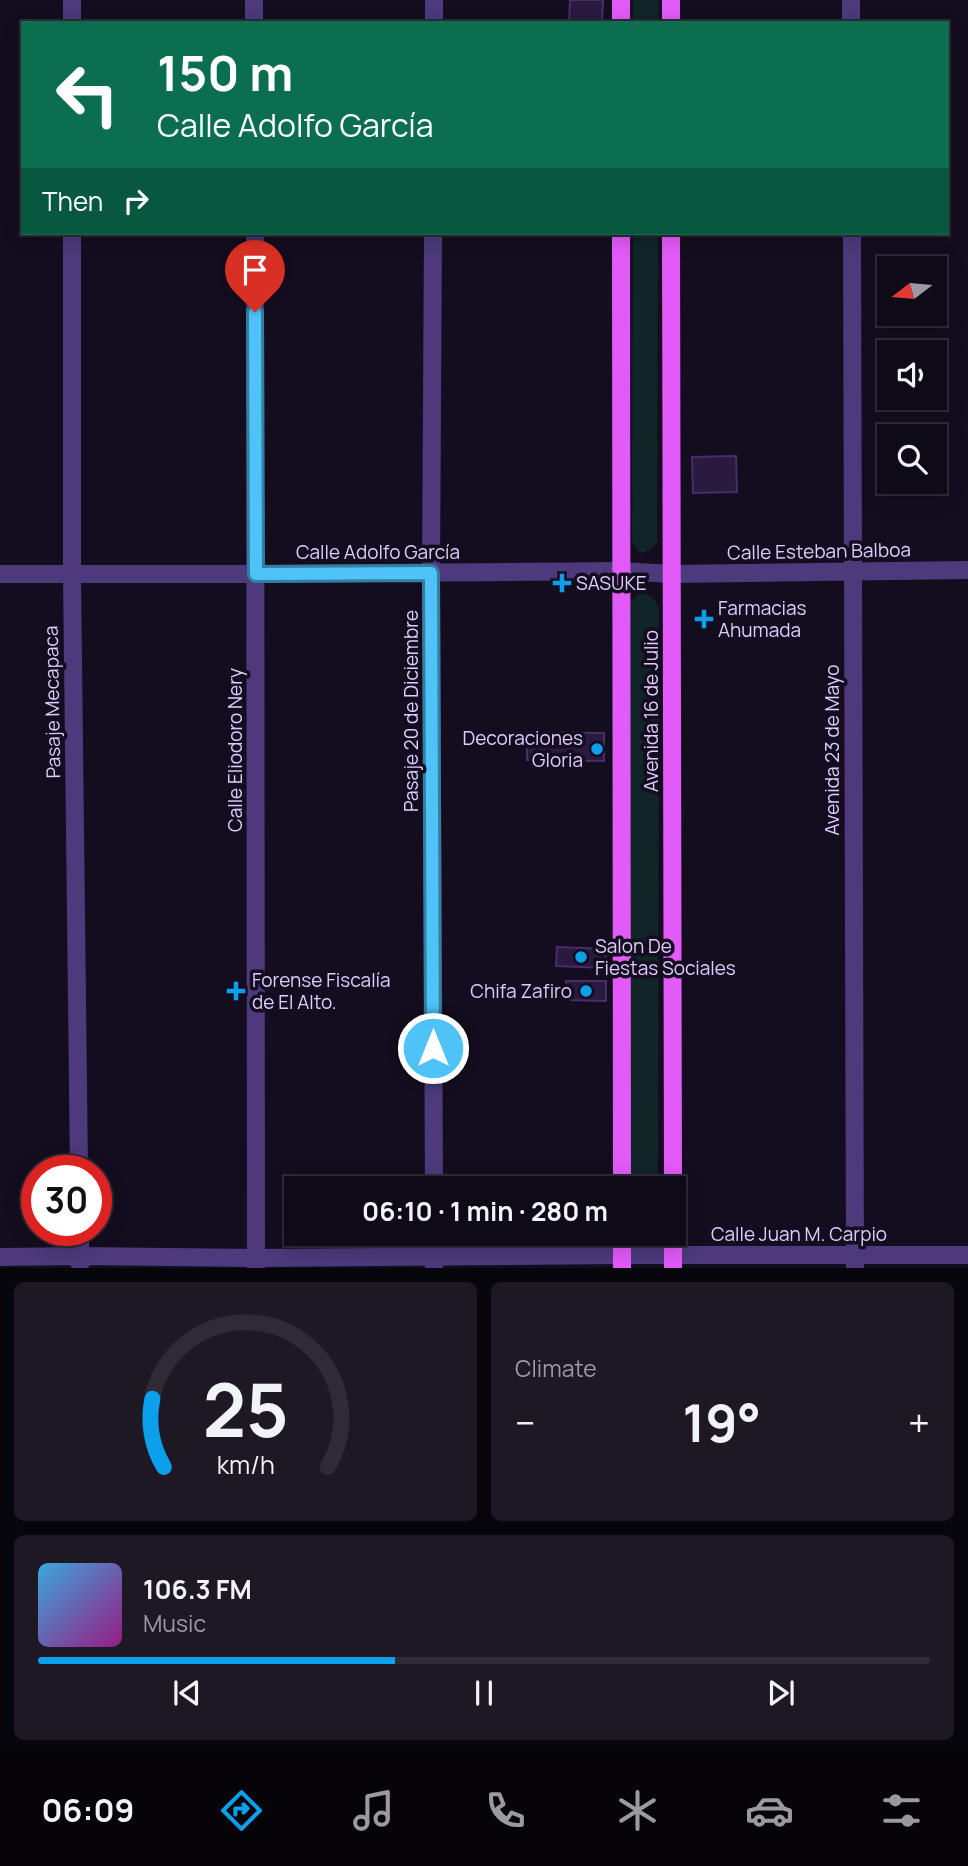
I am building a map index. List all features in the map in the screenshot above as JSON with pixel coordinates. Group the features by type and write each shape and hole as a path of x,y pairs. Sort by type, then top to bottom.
{"main road":[{"path":"621,0 621,21"},
{"path":"671,0 671,21"},
{"name":"Avenida 16 de Julio","path":"621,235 621,1176"},
{"name":"Avenida 16 de Julio","path":"671,235 673,1176"}],"street":[{"path":"72,0 72,21"},
{"path":"254,0 254,21"},
{"path":"433,21 434,0"},
{"path":"851,0 851,21"},
{"name":"Pasaje Mecapaca","path":"72,235 72,574 79,1155"},
{"name":"Calle Eliodoro Nery","path":"255,235 256,1263"},
{"name":"Pasaje 20 de Diciembre","path":"433,235 431,573 434,1176"},
{"name":"Avenida 23 de Mayo","path":"852,235 855,1261"},
{"name":"Calle Esteban Balboa","path":"671,574 968,570"},
{"name":"Calle Adolfo García","path":"0,574 621,571 671,574"},
{"name":"Calle Juan M. Carpio","path":"0,1257 80,1262 434,1263 855,1261 968,1255"}],"green space":[{"path":"633,0 659,0 659,21 633,21"},
{"path":"633,235 658,235 657,541 650,550 640,553 632,542"},
{"path":"639,594 649,595 659,608 658,1176 628,1176 628,608"}],"building":[{"path":"570,0 603,0 602,21 569,21"},
{"path":"736,456 737,492 693,493 692,457"},
{"path":"527,732 604,733 604,761 527,760"},
{"name":"Salon De Fiestas Sociales","path":"557,947 606,949 605,968 556,966"},
{"name":"Chifa Zafiro","path":"566,981 606,981 606,1001 566,1000"}],"place":[{"name":"SASUKE","path":"562,583"},
{"name":"Farmacias Ahumada","path":"704,619"},
{"name":"Decoraciones Gloria","path":"597,749"},
{"name":"Salon De Fiestas Sociales","path":"581,957"},
{"name":"Forense Fiscalía de El Alto.","path":"236,991"},
{"name":"Chifa Zafiro","path":"586,991"}],"route":[{"path":"255,312 256,574 431,573 433,1048"}]}
